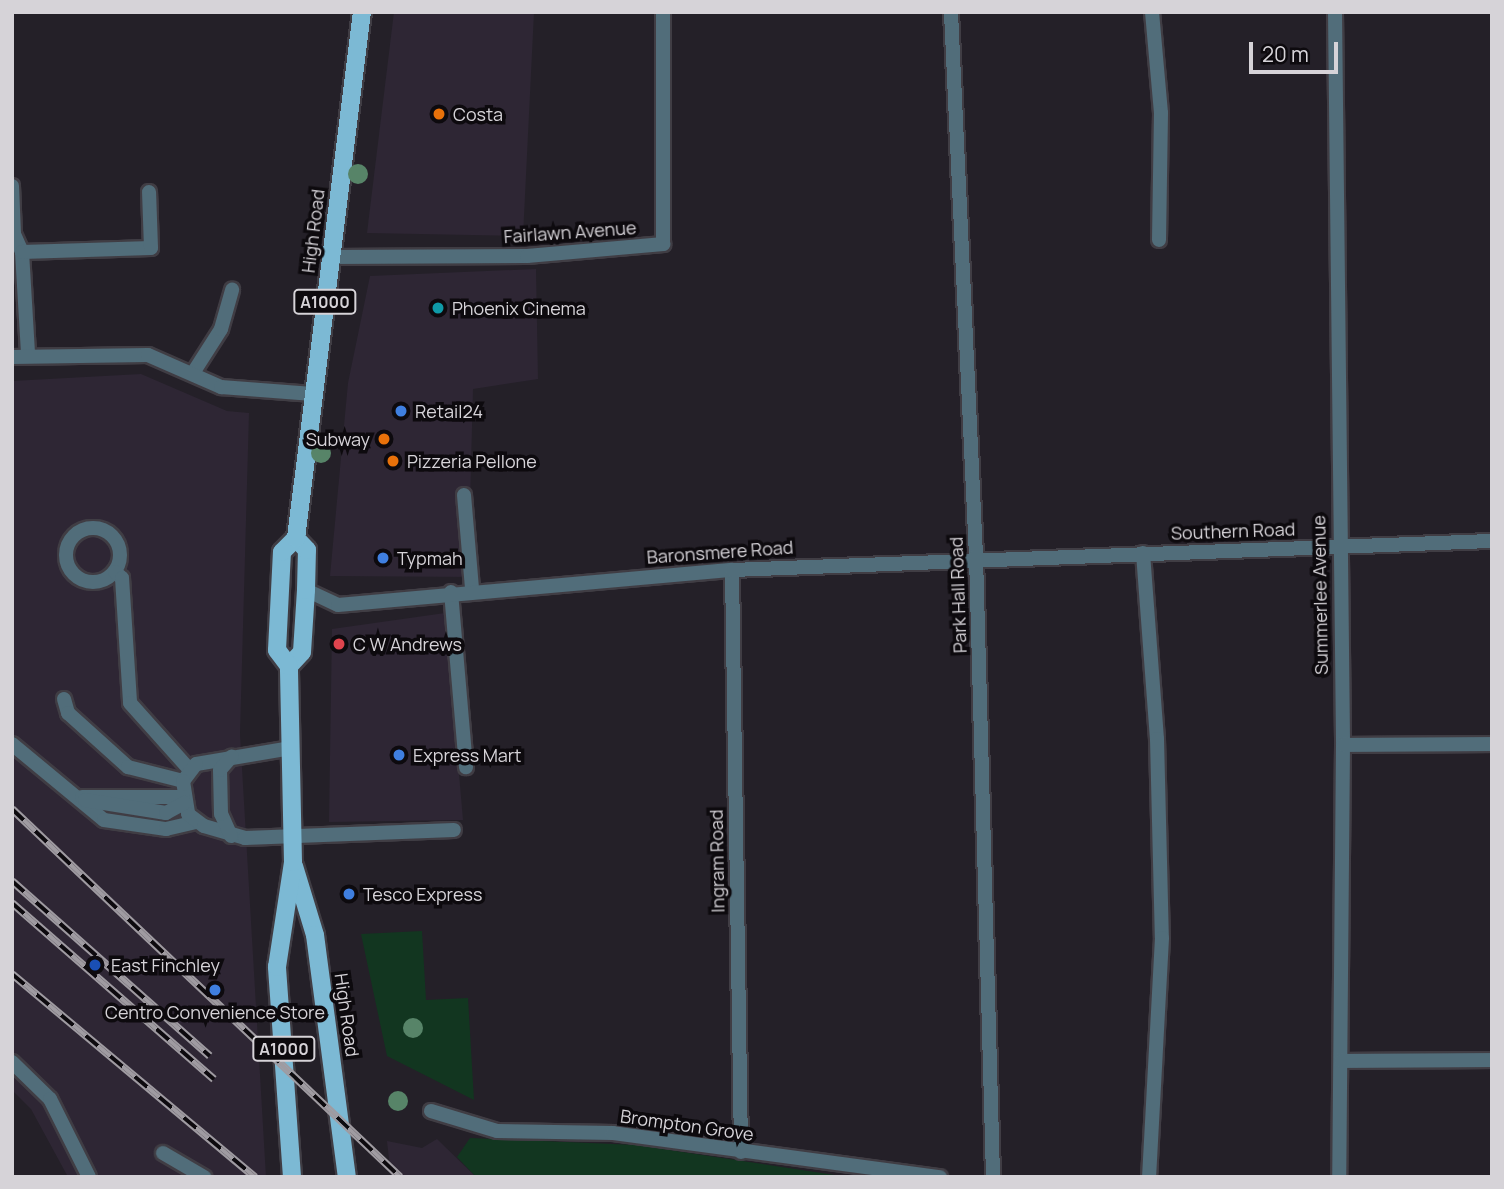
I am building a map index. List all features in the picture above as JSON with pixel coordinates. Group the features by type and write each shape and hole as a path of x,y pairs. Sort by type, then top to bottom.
{"main road":[{"name":"High Road","path":"292,1177 277,967 293,862 289,666 277,650 282,551 296,538 362,12"},
{"name":"High Road","path":"289,666 302,652 306,590 307,550 296,538"},
{"name":"High Road","path":"293,862 315,935 347,1177"}],"street":[{"name":"Fairlawn Avenue","path":"331,257 527,256 663,244 663,12"},
{"name":"Park Hall Road","path":"951,12 976,556 993,1177"},
{"path":"1152,12 1161,113 1159,240"},
{"name":"Summerlee Avenue","path":"1335,12 1338,545 1343,745 1339,1177"},
{"path":"12,186 14,234 22,252 28,353"},
{"path":"22,252 150,248 149,192"},
{"path":"193,373 221,329 232,290"},
{"path":"12,356 28,353 148,355 221,387 313,394"},
{"path":"464,495 472,589"},
{"name":"Southern Road","path":"1143,554 1492,541"},
{"name":"Baronsmere Road","path":"306,590 338,605 472,589 732,570 976,556 1143,554"},
{"path":"1143,554 1157,739 1162,938 1149,1177"},
{"name":"Ingram Road","path":"732,570 741,1152"},
{"path":"115,572 122,578 130,703 186,775 184,800 197,822"},
{"path":"452,592 466,767"},
{"path":"64,699 68,713 128,767 186,775 232,756 291,748"},
{"path":"12,744 104,820 166,829 197,822 238,837 292,838 454,830"},
{"path":"1343,745 1492,744"},
{"path":"232,756 220,770 221,814 238,837"},
{"path":"77,798 166,813 184,800"},
{"path":"1341,1061 1492,1060"},
{"path":"12,1062 50,1099 89,1177"},
{"name":"Brompton Grove","path":"431,1111 497,1131 613,1133 940,1177"},
{"path":"163,1153 204,1177"}],"shaded area":[{"path":"394,12 534,12 523,236 367,233"},
{"path":"536,269 538,379 473,389 470,503 477,577 330,576 348,383 370,276"},
{"path":"141,374 227,411 249,413 240,734 266,1177 68,1177 31,1109 12,1090 12,381"},
{"path":"445,613 463,820 329,822 332,629"},
{"path":"437,1139 476,1177 391,1177 387,1141 422,1148"}],"green space":[{"path":"422,931 426,1000 468,998 474,1100 387,1056 361,934"},
{"path":"470,1138 636,1145 848,1177 476,1177 457,1157"}],"railway":[{"path":"12,809 400,1177"},
{"path":"12,881 210,1056"},
{"path":"12,903 214,1079"},
{"path":"12,974 255,1177"}],"place":[{"name":"Costa","path":"439,114"},
{"name":"Phoenix Cinema","path":"438,308"},
{"name":"Retail24","path":"401,411"},
{"name":"Subway","path":"384,439"},
{"name":"Pizzeria Pellone","path":"393,461"},
{"name":"Typmah","path":"383,558"},
{"name":"C W Andrews","path":"339,644"},
{"name":"Express Mart","path":"399,755"},
{"name":"Tesco Express","path":"349,894"},
{"name":"East Finchley","path":"95,965"},
{"name":"Centro Convenience Store","path":"215,990"}]}
